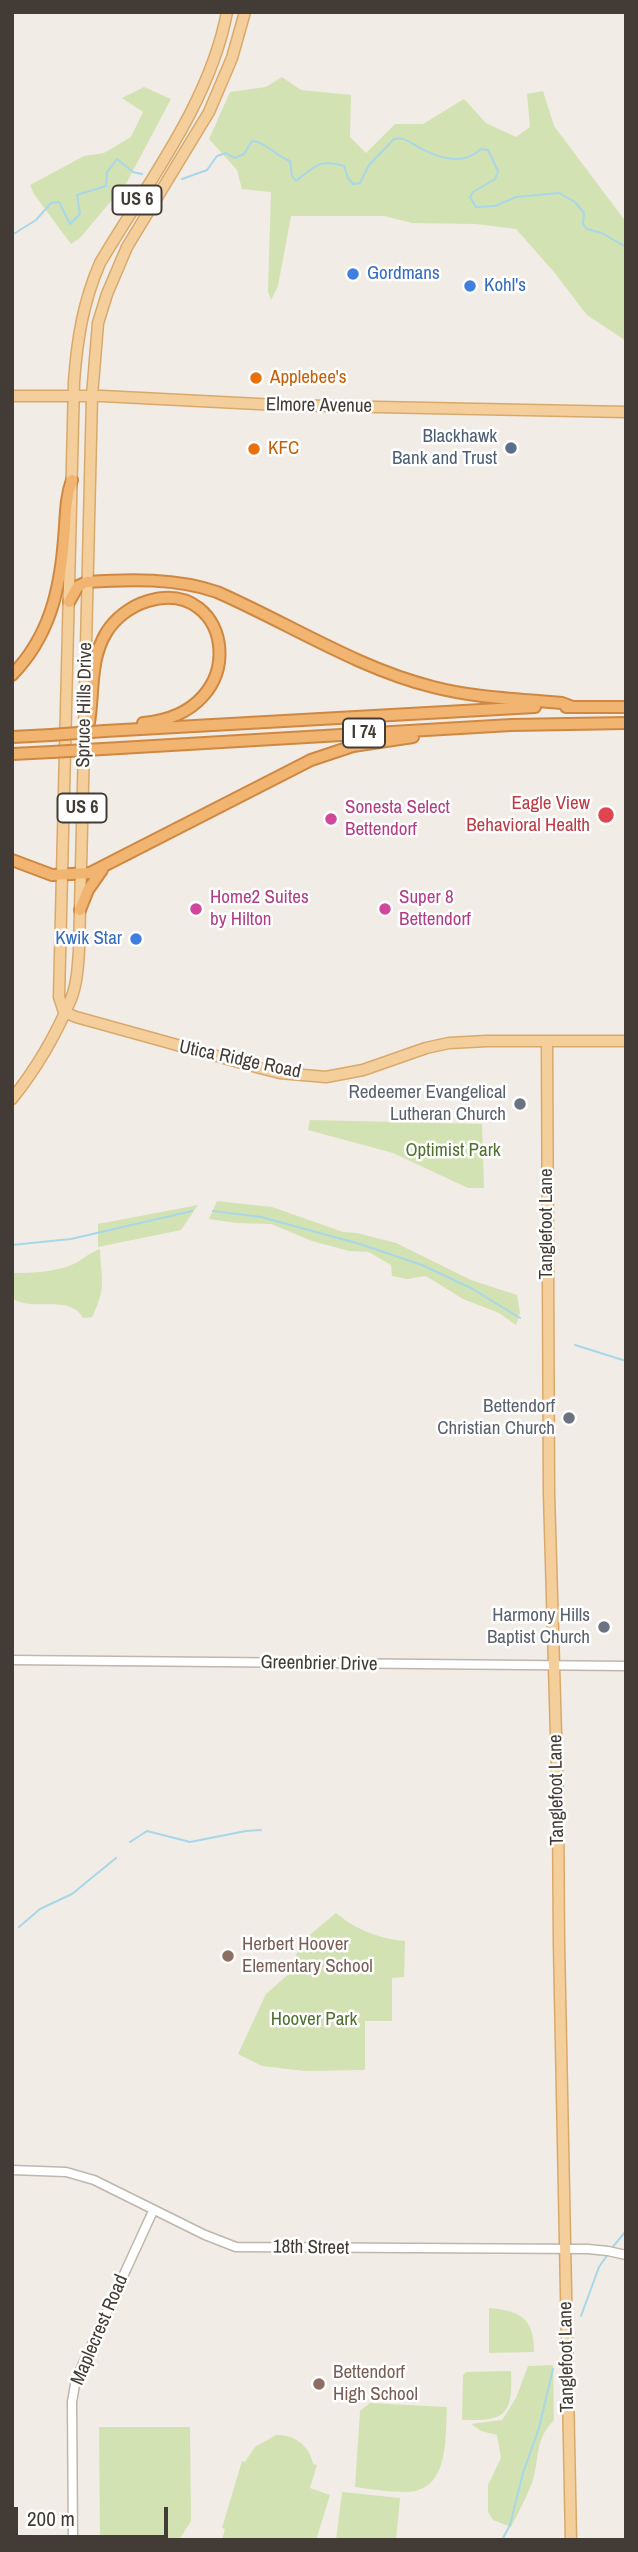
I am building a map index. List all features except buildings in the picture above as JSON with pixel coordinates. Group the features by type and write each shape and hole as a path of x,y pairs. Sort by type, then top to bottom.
{"highway":[{"name":"US 6","path":"12,676 36,645 52,611 59,581 67,495 72,480"},
{"path":"69,603 78,586 88,582 169,582 205,588 369,664 420,684 466,694 573,706"},
{"path":"82,737 89,729 98,649 115,621 136,606 158,599 181,601 201,612 215,630 221,655 216,677 202,697 190,708 173,717 104,729"},
{"name":"I 74","path":"12,737 82,737 104,729 456,710 626,707"},
{"name":"I 74","path":"12,754 481,726 626,723"},
{"path":"12,860 52,875 81,875 102,869 296,766 323,755 368,743 461,733 481,726"},
{"path":"80,910 88,890 102,869"}],"main road":[{"name":"US 6","path":"74,397 79,328 94,276 188,118 215,56 227,12"},
{"name":"US 6","path":"92,396 98,323 116,270 209,112 232,58 245,12"},
{"name":"Elmore Avenue","path":"12,396 626,412"},
{"name":"Spruce Hills Drive","path":"12,1099 34,1072 71,1000 76,982 92,396"},
{"name":"Spruce Hills Drive","path":"64,1012 59,997 74,397"},
{"name":"Utica Ridge Road","path":"64,1012 147,1038 280,1073 327,1077 363,1070 426,1048 449,1043 626,1041"},
{"name":"Tanglefoot Lane","path":"547,1041 547,1339 572,2540"}],"street":[{"name":"Greenbrier Drive","path":"12,1660 626,1666"},
{"name":"18th Street","path":"12,2170 57,2171 93,2180 205,2235 236,2246 565,2250 608,2251 626,2255"},
{"name":"Maplecrest Road","path":"73,2540 72,2402 76,2379 153,2211"}],"green space":[{"path":"282,77 301,90 351,95 350,137 366,153 395,124 423,124 464,99 486,123 516,137 530,127 527,94 543,91 554,126 626,222 626,341 587,315 516,229 476,224 412,223 384,216 291,216 278,286 271,300 268,292 271,192 242,189 237,170 209,139 230,92 266,87"},
{"path":"144,87 171,99 127,182 80,238 71,244 30,185 84,156 104,153 131,137 143,112 122,98"},
{"name":"Optimist Park","path":"310,1120 482,1124 484,1188 468,1188 393,1153 308,1130"},
{"path":"217,1201 272,1207 343,1232 396,1243 471,1280 517,1295 520,1313 516,1325 499,1313 463,1299 426,1276 407,1279 392,1276 391,1265 369,1252 349,1251 312,1241 271,1224 209,1219"},
{"path":"198,1205 181,1230 98,1247 98,1224"},
{"path":"100,1249 101,1290 92,1317 83,1318 69,1306 30,1304 12,1298 13,1273 62,1268"},
{"name":"Hoover Park","path":"336,1913 368,1932 405,1941 404,1977 392,1978 392,2021 365,2021 365,2070 305,2071 262,2066 238,2054 266,1994 291,1972 300,1943"},
{"path":"489,2308 510,2311 524,2318 531,2331 534,2352 489,2353"},
{"path":"553,2365 554,2420 541,2440 532,2483 511,2527 493,2520 488,2512 488,2485 501,2458 497,2435 481,2431 471,2424 502,2420 516,2398 528,2366"},
{"path":"511,2371 510,2398 503,2413 488,2419 462,2420 463,2375 466,2372"},
{"path":"370,2403 447,2407 442,2461 438,2473 420,2490 405,2492 355,2487 360,2411"},
{"path":"99,2427 190,2427 191,2521 179,2540 100,2540"},
{"path":"276,2435 295,2439 305,2447 313,2464 317,2465 310,2488 330,2495 316,2540 222,2540 225,2529 222,2528 242,2461 245,2462 255,2447"},
{"path":"342,2492 400,2498 396,2540 336,2540"}],"waterway":[{"path":"182,179 207,170 217,156 226,153 235,158 244,154 252,141 290,161 292,176 296,181 318,165 329,163 344,166 353,184 360,183 369,165 394,139 405,140 435,155 451,159 467,158 481,149 488,150 498,171 495,179 473,192 470,197 476,207 495,206 516,197 559,193 575,202 584,213 583,224 587,229 602,233 626,247"},
{"path":"12,235 36,220 51,203 59,202 70,224 80,214 77,195 106,186 107,172 117,159 133,172 142,174"},
{"path":"12,1245 71,1239 192,1211"},
{"path":"213,1211 261,1217 360,1244 422,1265 471,1288 520,1318"},
{"path":"575,1345 626,1361"},
{"path":"130,1842 147,1831 190,1842 261,1830"},
{"path":"19,1927 40,1909 72,1894 116,1858"},
{"path":"611,2249 626,2231"},
{"path":"581,2316 599,2267 608,2254"},
{"path":"502,2540 510,2525 523,2473 539,2428 553,2369"}],"place":[{"name":"Gordmans","path":"353,274"},
{"name":"Kohl's","path":"470,286"},
{"name":"Applebee's","path":"256,378"},
{"name":"Blackhawk Bank and Trust","path":"511,448"},
{"name":"KFC","path":"254,449"},
{"name":"Eagle View Behavioral Health","path":"606,815"},
{"name":"Sonesta Select Bettendorf","path":"331,819"},
{"name":"Home2 Suites by Hilton","path":"196,909"},
{"name":"Super 8 Bettendorf","path":"385,909"},
{"name":"Kwik Star","path":"136,939"},
{"name":"Redeemer Evangelical Lutheran Church","path":"520,1104"},
{"name":"Bettendorf Christian Church","path":"569,1418"},
{"name":"Harmony Hills Baptist Church","path":"604,1627"},
{"name":"Herbert Hoover Elementary School","path":"228,1956"},
{"name":"Bettendorf High School","path":"319,2384"}]}
